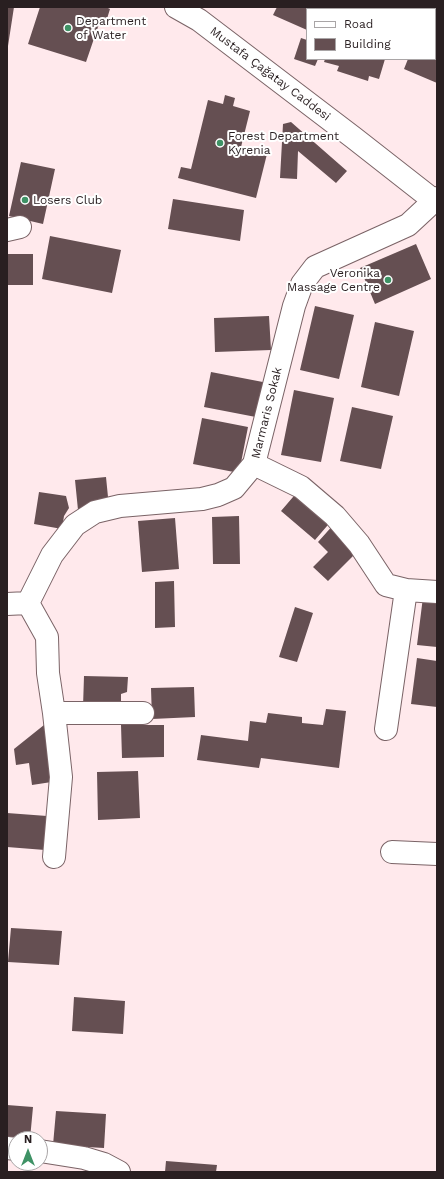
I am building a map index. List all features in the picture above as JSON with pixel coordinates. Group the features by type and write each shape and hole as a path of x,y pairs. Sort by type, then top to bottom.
{"street":[{"name":"Mustafa Çağatay Caddesi","path":"176,7 199,20 436,201"},
{"name":"Marmaris Sokak","path":"18,604 74,525 95,512 120,506 202,499 218,495 234,488 254,464 294,306 302,284 315,267 408,225 436,201"},
{"path":"254,464 301,487 335,516 359,544 386,585 406,590 437,592"},
{"path":"386,729 406,590"},
{"path":"18,604 47,637 48,673 61,777 54,857"},
{"path":"54,713 143,713"},
{"path":"392,852 437,854"},
{"path":"48,1152 84,1158 104,1164 120,1172"}],"building":[{"path":"7,7 14,7 8,46 7,45"},
{"path":"40,7 106,7 110,9 106,22 100,21 86,62 28,44"},
{"path":"277,7 328,7 306,8 306,30 273,15"},
{"path":"301,38 306,40 306,60 318,60 315,66 294,59"},
{"path":"437,46 437,83 404,69 408,60 436,60"},
{"path":"325,60 385,60 379,79 369,76 368,81 337,71 339,66 324,62"},
{"path":"225,95 235,98 233,106 250,111 241,147 267,154 256,198 178,178 181,167 191,169 208,100 223,104"},
{"path":"291,122 347,171 336,183 298,151 297,179 280,178 283,124"},
{"path":"21,162 55,169 43,224 9,216"},
{"path":"173,199 244,210 240,241 168,229"},
{"path":"50,236 121,250 112,293 42,279"},
{"path":"416,244 431,279 375,304 360,268"},
{"path":"7,254 33,254 33,285 7,285"},
{"path":"315,306 354,315 339,379 300,370"},
{"path":"269,316 271,350 215,352 214,318"},
{"path":"375,322 414,331 399,396 361,387"},
{"path":"211,372 268,383 261,418 204,407"},
{"path":"294,390 334,398 321,462 281,455"},
{"path":"352,407 393,416 381,469 340,461"},
{"path":"202,418 248,427 239,473 193,464"},
{"path":"106,477 109,507 78,510 75,480"},
{"path":"299,490 333,519 315,540 281,511"},
{"path":"39,492 66,496 69,508 64,516 62,529 34,524"},
{"path":"239,516 240,564 213,564 212,517"},
{"path":"175,518 179,569 142,572 138,521"},
{"path":"335,523 361,548 328,581 313,567 328,552 318,542"},
{"path":"174,581 175,627 155,628 155,582"},
{"path":"423,597 437,599 437,647 417,645"},
{"path":"295,607 313,613 297,662 279,657"},
{"path":"417,658 437,661 437,707 411,704"},
{"path":"84,676 128,677 127,692 121,694 121,708 83,707"},
{"path":"194,687 195,717 152,719 151,688"},
{"path":"326,709 346,711 339,768 261,758 259,768 197,760 201,735 248,741 250,721 266,723 268,713 302,717 302,723 323,725"},
{"path":"49,721 58,781 32,785 29,763 16,765 14,749"},
{"path":"121,725 164,725 164,757 122,758"},
{"path":"138,771 140,818 98,820 97,772"},
{"path":"7,813 47,816 45,850 7,847"},
{"path":"11,928 62,931 59,965 8,962"},
{"path":"74,997 125,1001 123,1034 72,1031"},
{"path":"7,1105 33,1107 31,1131 8,1131 7,1139"},
{"path":"56,1111 106,1114 104,1148 53,1145"},
{"path":"166,1161 217,1165 216,1172 165,1172"}],"place":[{"name":"Department of Water","path":"68,28"},
{"name":"Forest Department Kyrenia","path":"220,143"},
{"name":"Losers Club","path":"25,200"},
{"name":"Veronika Massage Centre","path":"388,280"}]}
